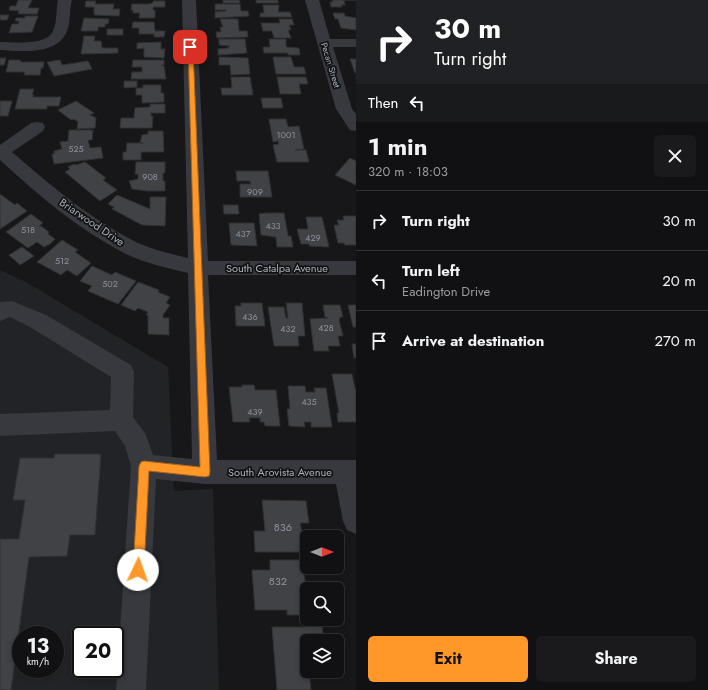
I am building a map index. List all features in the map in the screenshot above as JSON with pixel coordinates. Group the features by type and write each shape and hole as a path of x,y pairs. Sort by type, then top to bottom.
{"street":[{"path":"0,46 34,45 45,43 54,39 60,30 65,0"},
{"path":"188,0 205,472"},
{"name":"Pecan Street","path":"312,0 344,109 356,126"},
{"path":"324,43 356,43"},
{"path":"1,152 37,127"},
{"name":"Briarwood Drive","path":"1,152 42,188 85,220 132,248 166,260 198,268"},
{"name":"South Catalpa Avenue","path":"198,268 356,268"},
{"path":"0,313 4,309 12,309 38,321 123,372 121,420 136,441 144,466 131,690"},
{"path":"0,425 121,420"},
{"name":"South Arovista Avenue","path":"144,466 205,472 351,472"},
{"path":"351,472 356,521"}],"shaded area":[{"path":"0,270 26,282 168,367 174,491 213,489 219,690 0,690"}],"building":[{"path":"18,0 32,0 28,8 39,8 37,14 18,14 19,11 9,10 10,6 16,6"},
{"path":"223,0 239,0 240,3 223,3"},
{"path":"256,0 278,0 278,3 256,3"},
{"path":"332,0 344,0 345,5 341,5 342,7 331,7 330,2 333,2"},
{"path":"86,1 96,1 95,4 114,4 113,9 120,9 119,16 94,15 94,7 85,7"},
{"path":"153,1 165,1 165,7 153,7 153,10 155,10 155,18 139,18 140,13 133,13 133,10 131,10 132,4 148,4 153,3"},
{"path":"215,4 240,4 241,11 248,11 249,16 215,18 215,12 226,10 215,10"},
{"path":"263,5 279,5 278,12 290,12 292,17 260,17 260,13 264,13"},
{"path":"333,13 344,13 345,16 356,18 356,30 341,28 338,19 335,19"},
{"path":"0,15 9,15 7,20 0,20"},
{"path":"25,16 38,16 32,32 9,33 12,24 18,24 19,21 15,21 16,18 25,18"},
{"path":"84,18 109,19 108,24 105,24 105,27 98,27 98,31 81,31"},
{"path":"220,19 238,19 239,31 247,31 248,37 217,38 216,32 221,32 220,27 223,27"},
{"path":"279,19 292,19 294,25 289,25 291,30 288,30 291,38 274,38 272,31 263,31 261,23 280,23"},
{"path":"133,22 154,22 155,31 165,31 164,37 154,37 154,34 139,34 139,28 132,28"},
{"path":"107,29 123,29 123,35 107,35"},
{"path":"84,36 95,36 94,41 101,41 102,48 118,48 118,53 81,54"},
{"path":"219,39 245,39 247,53 218,55 218,49 228,48 230,46 219,45"},
{"path":"269,39 286,39 286,47 299,48 300,55 288,55 288,53 264,53 263,47 270,47"},
{"path":"161,42 161,49 165,49 164,58 144,57 144,48 137,49 137,43"},
{"path":"219,57 248,58 250,74 231,75 230,65 219,65"},
{"path":"273,57 291,57 294,67 304,67 306,74 276,74"},
{"path":"0,58 6,58 4,65 0,65"},
{"path":"350,59 356,59 356,73 355,73"},
{"path":"9,60 20,60 21,62 44,62 40,75 24,75 25,72 6,72"},
{"path":"60,60 62,65 88,61 92,69 54,76 47,62"},
{"path":"133,60 164,60 164,65 161,65 164,66 166,79 131,79 132,72 142,72 142,67 132,67"},
{"path":"231,77 250,77 253,95 222,95 221,88 232,88"},
{"path":"277,77 306,77 308,84 299,84 301,94 280,94"},
{"path":"124,81 137,81 137,87 124,88"},
{"path":"143,85 161,85 161,93 164,93 164,102 142,103 142,95 136,95 136,88 143,88"},
{"path":"20,89 34,89 32,95 34,95 33,97 61,97 59,106 47,106 47,109 15,109"},
{"path":"261,98 281,98 283,108 263,108"},
{"path":"0,101 12,101 8,116 0,116"},
{"path":"76,101 94,113 90,115 96,118 95,128 77,129 78,122 74,119 71,120 58,110"},
{"path":"150,104 165,104 165,113 151,113 151,116 153,116 152,128 120,128 121,118 134,118 135,108 150,107"},
{"path":"269,119 286,119 288,127 299,126 304,149 295,150 306,150 309,162 277,162 273,145 279,144 278,141 273,142"},
{"path":"69,130 93,130 92,140 88,140 90,148 101,147 103,158 54,164 52,154 54,154 54,151 62,149 60,142 68,141"},
{"path":"148,131 163,131 164,152 141,152 141,160 123,160 123,152 126,152 127,143 140,143 142,135 148,134"},
{"path":"350,158 356,161 356,185 335,175"},
{"path":"85,162 106,178 103,180 117,190 100,201 65,172 70,169 68,167 74,164 76,165"},
{"path":"136,162 165,162 163,181 165,181 165,191 132,189 129,181 138,179 138,174 135,174"},
{"path":"236,171 268,171 272,197 240,197 240,184 251,184 250,181 237,181"},
{"path":"0,194 15,205 17,203 27,211 0,229"},
{"path":"117,195 150,209 150,197 166,197 165,226 142,225 112,209 114,207 108,204"},
{"path":"223,205 238,205 239,214 224,214"},
{"path":"284,213 288,236 291,236 293,247 277,247 276,237 261,235 259,214"},
{"path":"31,214 43,223 39,226 49,232 48,234 55,239 50,244 44,247 37,242 28,248 6,232"},
{"path":"343,216 356,216 356,245 345,245 344,243 338,243 334,225 339,225 337,220 344,220"},
{"path":"306,217 322,217 329,247 301,244 297,229 308,229"},
{"path":"229,223 254,223 257,246 231,245"},
{"path":"62,240 78,250 75,252 91,263 77,276 67,270 61,275 37,262"},
{"path":"22,247 34,256 20,265 9,255"},
{"path":"92,266 112,275 115,272 136,281 118,304 88,291 92,286 80,281"},
{"path":"138,282 159,290 158,292 170,297 166,303 170,305 163,315 163,318 169,318 169,335 148,334 148,315 146,315 148,312 138,308 135,311 121,305"},
{"path":"241,303 262,303 265,326 236,326 235,306 241,306"},
{"path":"286,303 302,303 305,336 298,336 299,346 274,346 268,307 284,307 286,318 288,318"},
{"path":"323,305 340,305 343,317 340,317 339,320 343,336 338,336 340,346 328,346 329,351 314,351 310,319 328,318 325,317"},
{"path":"348,305 356,305 356,327 353,327"},
{"path":"352,344 356,344 356,358 354,358"},
{"path":"332,374 352,374 356,389 356,422 338,422 337,413 339,413"},
{"path":"242,385 254,385 255,390 276,390 280,426 265,426 264,422 260,422 260,418 249,418 250,422 233,422 229,387 242,387"},
{"path":"288,386 305,386 306,392 315,392 314,388 326,388 332,427 311,427 311,422 304,422 305,427 289,426 287,409 290,409"},
{"path":"55,454 101,454 95,535 70,535 67,556 29,557 20,626 12,626 13,678 11,690 0,690 0,539 19,539 25,500 13,500 20,458 54,458"},
{"path":"262,500 306,501 309,523 300,523 301,530 300,530 300,552 255,552 254,531 265,531"},
{"path":"270,560 300,560 300,574 304,574 305,582 300,582 300,615 287,615 287,610 255,610 252,570 270,570"},
{"path":"322,626 323,634 300,634 300,678 310,678 311,690 277,690 272,627"}],"route":[{"path":"138,570 144,466 178,468 205,472 190,47"}]}
